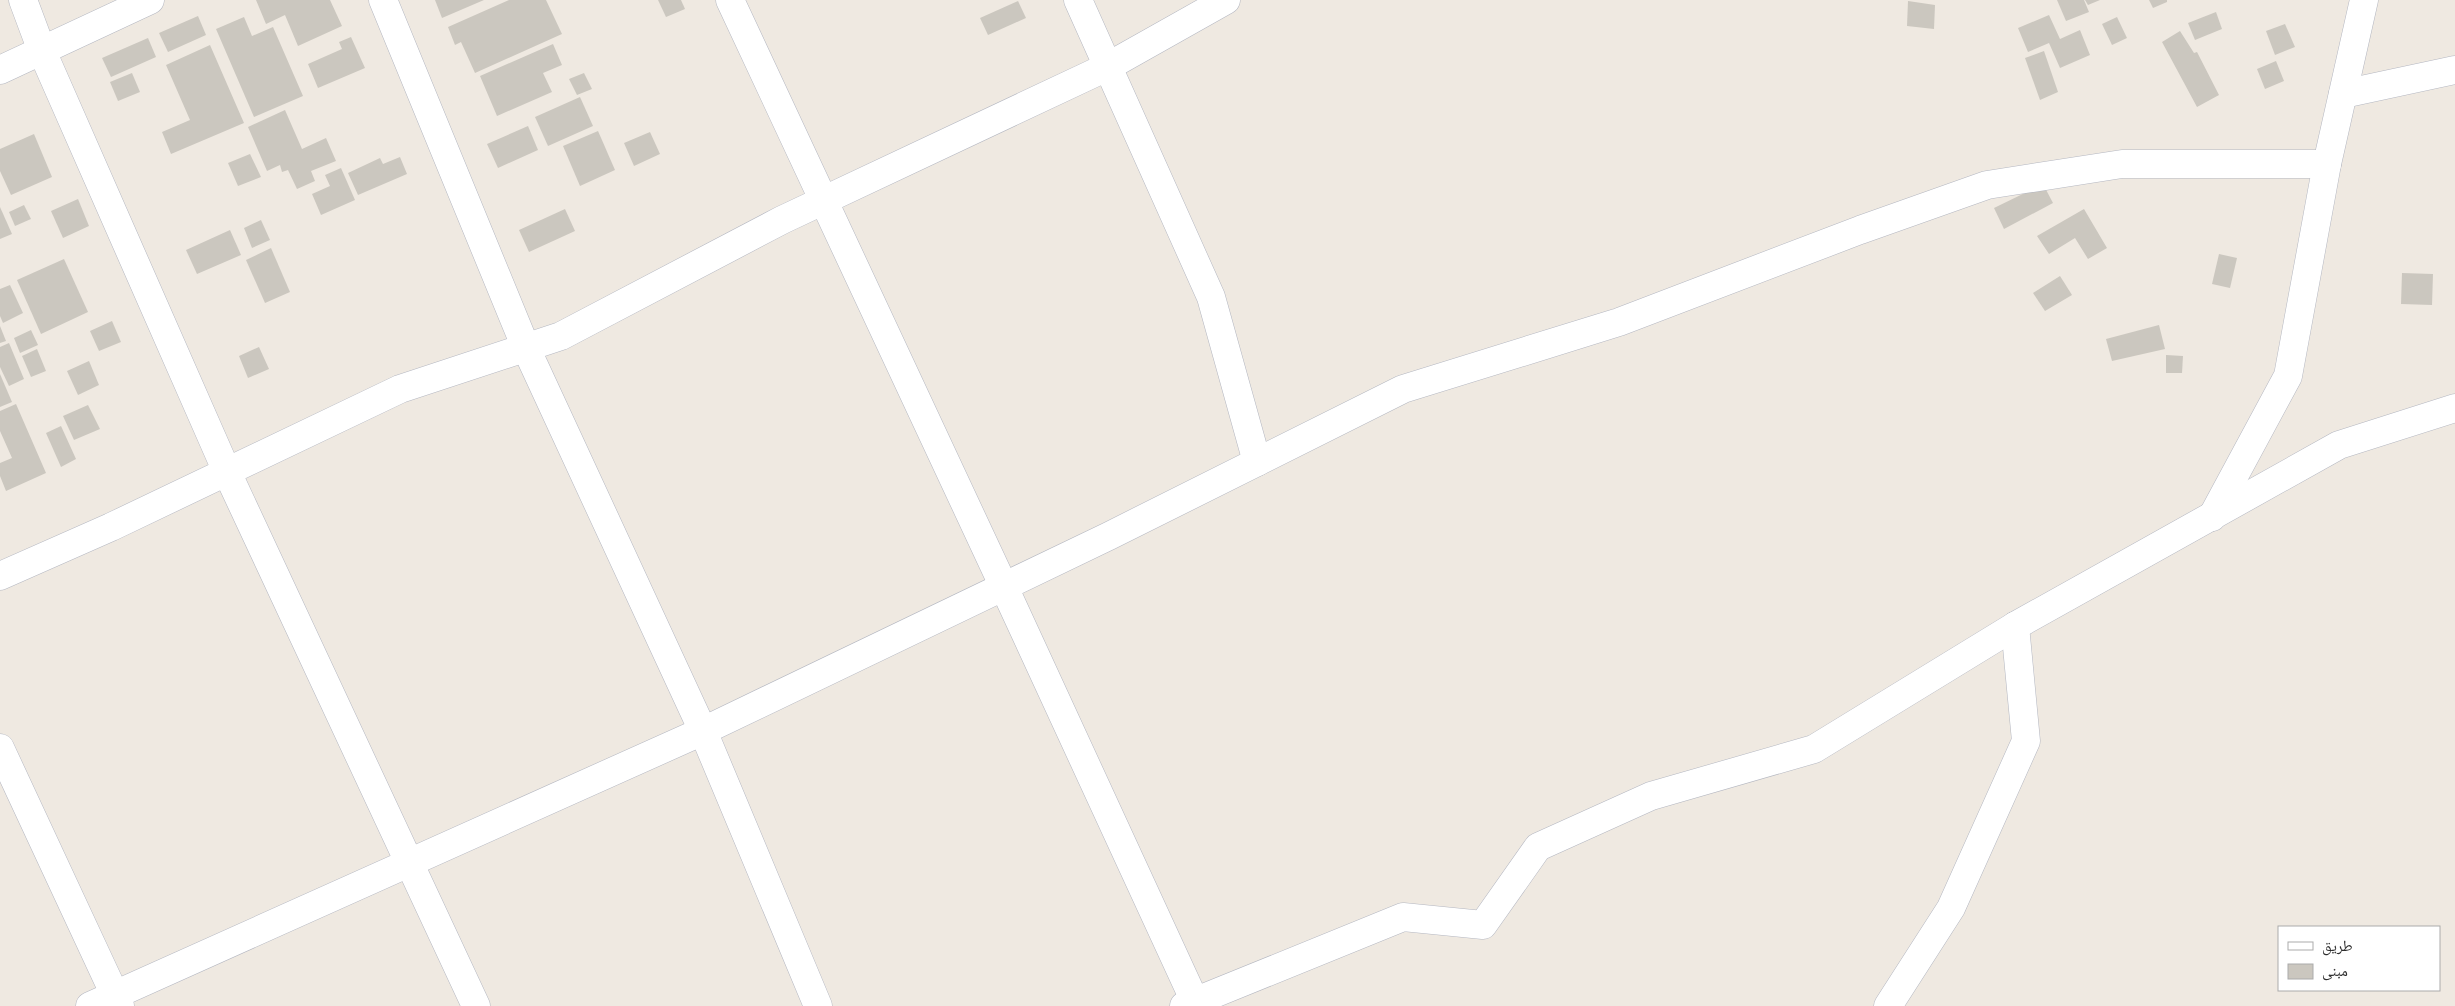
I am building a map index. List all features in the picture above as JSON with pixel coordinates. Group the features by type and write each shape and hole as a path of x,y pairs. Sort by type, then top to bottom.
{"street":[{"path":"23,0 42,51 227,472 476,1006"},
{"path":"0,70 150,0"},
{"path":"383,0 526,348 703,731 818,1006"},
{"path":"730,0 1004,587 1192,1005 1403,917 1483,925 1538,847 1651,796 1814,749 2014,626 2339,445 2455,408"},
{"path":"1078,0 1210,298 1257,462"},
{"path":"0,576 111,527 400,389 560,336 823,201 1107,67 1226,0"},
{"path":"2212,517 2288,376 2327,164 2364,0"},
{"path":"2344,94 2455,70"},
{"path":"90,1006 118,1000 410,863 703,731 1004,587 1403,389 1619,322 1860,230 1987,185 2122,164 2327,164"},
{"path":"1888,1006 1951,908 2026,741 2014,626"},
{"path":"0,748 118,1000"}],"building":[{"path":"256,0 330,0 342,26 298,46 285,15 266,24"},
{"path":"435,0 484,0 442,18"},
{"path":"509,0 546,0 562,34 475,73 461,42 455,45 448,27"},
{"path":"658,0 681,0 685,9 666,17"},
{"path":"2057,0 2084,0 2089,12 2066,21"},
{"path":"2085,0 2100,0 2088,5"},
{"path":"2149,0 2167,0 2167,2 2153,8"},
{"path":"1018,1 1026,18 988,35 980,18"},
{"path":"1908,1 1935,5 1934,29 1907,26"},
{"path":"2216,12 2222,29 2195,40 2188,23"},
{"path":"2049,15 2060,39 2080,30 2090,55 2060,68 2049,43 2028,52 2018,28"},
{"path":"198,16 206,35 168,52 159,33"},
{"path":"244,17 252,36 273,27 303,96 254,117 216,29"},
{"path":"2117,17 2127,38 2112,45 2102,24"},
{"path":"2285,24 2295,47 2275,55 2266,31"},
{"path":"2180,31 2194,53 2197,52 2219,95 2197,107 2162,42"},
{"path":"351,37 365,68 318,88 308,64 342,49 339,42"},
{"path":"148,38 156,57 111,77 102,58"},
{"path":"553,44 562,65 543,73 552,92 497,116 480,76"},
{"path":"210,45 244,123 171,154 162,132 190,120 166,65"},
{"path":"2044,51 2058,92 2040,100 2025,58"},
{"path":"2276,61 2284,81 2265,89 2257,69"},
{"path":"132,73 140,92 118,101 110,82"},
{"path":"584,73 592,89 577,95 569,79"},
{"path":"580,97 593,126 548,146 535,117"},
{"path":"285,110 302,149 326,138 336,161 311,171 315,181 297,189 288,170 282,172 280,165 267,171 248,127"},
{"path":"528,126 538,150 498,168 487,144"},
{"path":"598,131 615,170 580,186 563,146"},
{"path":"650,132 660,154 634,166 624,143"},
{"path":"34,134 52,177 11,195 0,171 0,149"},
{"path":"250,154 261,177 238,186 228,163"},
{"path":"400,157 407,174 358,195 348,173 380,158 383,164"},
{"path":"341,168 355,200 321,215 312,194 330,186 325,175"},
{"path":"2043,184 2053,203 2004,229 1994,208"},
{"path":"78,199 89,226 63,238 51,211"},
{"path":"24,205 31,219 15,226 9,212"},
{"path":"0,207 12,234 0,239"},
{"path":"565,209 575,231 529,252 519,230"},
{"path":"2084,209 2107,248 2088,259 2075,238 2049,254 2037,236"},
{"path":"261,220 270,240 252,248 244,228"},
{"path":"230,230 241,255 197,274 186,250"},
{"path":"271,248 290,292 265,303 246,260"},
{"path":"2219,254 2237,258 2230,288 2212,284"},
{"path":"64,259 88,312 41,334 17,280"},
{"path":"2402,273 2433,274 2432,305 2401,304"},
{"path":"2060,276 2072,295 2045,311 2033,293"},
{"path":"10,285 23,313 3,323 0,316 0,289"},
{"path":"112,321 121,342 99,351 90,331"},
{"path":"2159,325 2165,349 2112,361 2106,339"},
{"path":"0,326 6,341 0,343"},
{"path":"31,330 38,345 20,353 14,338"},
{"path":"9,343 24,379 9,386 0,367 0,347"},
{"path":"259,347 269,369 248,378 239,356"},
{"path":"37,349 46,371 31,377 22,356"},
{"path":"2166,355 2183,356 2182,373 2166,373"},
{"path":"89,361 99,385 78,395 67,371"},
{"path":"0,374 12,402 0,407"},
{"path":"16,404 46,473 6,491 0,476 0,463 12,458 0,431 0,411"},
{"path":"88,405 100,429 74,440 63,416"},
{"path":"61,426 76,459 61,467 46,433"}]}
